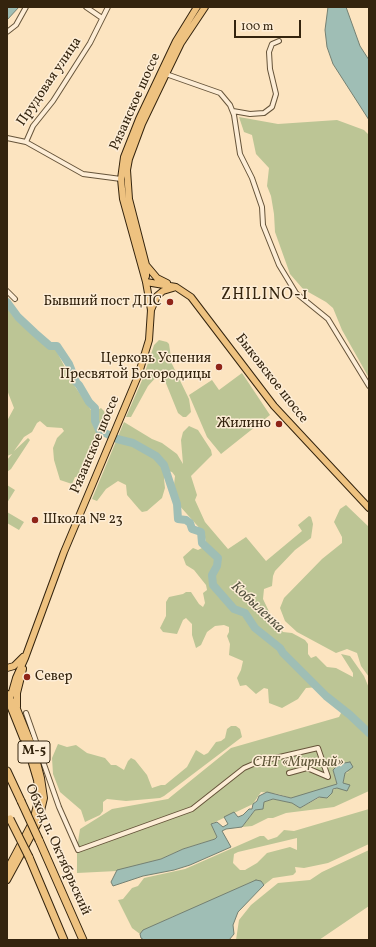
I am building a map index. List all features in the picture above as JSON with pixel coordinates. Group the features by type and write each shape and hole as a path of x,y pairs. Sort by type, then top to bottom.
{"highway":[{"name":"Обход п. Октябрьский","path":"7,771 62,890 83,940"},
{"name":"Обход п. Октябрьский","path":"8,816 29,857 64,940"}],"main road":[{"name":"Рязанское шоссе","path":"8,696 25,658 64,552 145,357 150,333 151,310 146,282 123,199 120,179 124,157 131,136 176,41 197,7"},
{"name":"Рязанское шоссе","path":"146,282 146,266 129,199 126,170 135,141 181,43 205,7"},
{"path":"146,266 157,278 176,287"},
{"name":"Быковское шоссе","path":"146,282 176,287 191,297 200,306 274,406 369,508"},
{"path":"151,310 158,296 166,290 176,287"},
{"path":"7,668 18,663 30,645"},
{"name":"Рязанское шоссе","path":"17,709 17,697 25,658"},
{"path":"7,870 33,821 39,797 33,766 11,708 8,696"},
{"name":"М-5","path":"7,880 38,823 44,798 41,778 34,751 17,709 8,696"}],"street":[{"path":"7,32 16,25 26,7"},
{"path":"86,7 102,18"},
{"name":"Прудовая улица","path":"108,7 90,43 53,101 33,126 26,142 83,174 120,179"},
{"path":"233,110 250,114 264,113 272,108 276,94 270,69 269,52 272,44 279,41"},
{"path":"166,74 220,93 233,110 240,154 252,178 262,207 263,225 280,265 296,293 328,319 369,386"},
{"path":"7,138 26,142"},
{"path":"7,291 15,299"},
{"path":"26,713 59,807 78,850 192,809 244,768 258,762 318,748 328,777 307,768 289,773"}],"green space":[{"path":"239,117 278,124 337,120 364,130 369,135 369,378 342,330 333,308 326,302 303,289 290,274 275,232 271,196 267,186 269,168 256,154 252,135 244,132"},
{"path":"7,308 16,320 49,347 56,350 74,385 93,413 101,408 104,411 107,423 96,451 84,474 80,477 75,477 72,484 60,480 54,460 53,448 57,438 64,431 62,428 47,427 40,421 37,423 32,432 24,437 14,451 28,438 30,440 11,469 7,472 7,460 12,454 7,456 7,421 14,408 7,390"},
{"path":"159,340 169,344 172,364 189,399 191,412 186,417 183,417 178,413 163,376 159,374 148,386 131,417 126,417 143,378 154,345"},
{"path":"242,373 270,415 221,454 207,437 189,395 212,380 219,390"},
{"name":"СНТ «Мирный»","path":"124,422 152,439 162,443 177,454 183,464 181,440 183,432 189,426 198,430 211,450 212,455 191,476 197,495 195,500 205,522 228,549 246,537 266,561 302,531 298,525 309,516 311,517 313,524 311,538 295,550 275,571 272,586 264,589 263,599 274,622 283,632 292,633 305,640 308,644 308,654 311,658 316,656 327,667 336,668 353,677 353,673 341,654 350,656 364,676 369,688 369,791 334,807 286,813 273,818 268,818 252,826 242,827 255,810 264,802 273,799 293,803 300,808 337,788 343,783 345,773 349,772 333,770 337,784 307,794 291,798 278,794 261,792 253,804 211,824 217,837 215,839 183,849 161,859 117,871 77,873 77,848 80,829 112,809 168,799 231,748 339,717 341,713 341,705 319,687 306,688 298,699 282,708 269,703 268,689 264,688 256,694 246,685 240,686 237,678 243,661 229,655 230,644 227,636 229,627 224,625 215,626 207,632 201,645 196,648 192,635 192,624 186,618 183,620 177,634 163,632 160,628 166,616 166,602 169,597 191,592 199,604 203,607 205,603 203,593 207,590 206,585 194,570 186,565 183,557 193,548 198,550 206,546 206,541 203,532 178,504 174,485 175,476 172,472 168,471 165,474 165,488 162,498 147,511 142,512 139,509 127,495 126,485 118,481 106,489 97,501 92,499"},
{"path":"7,485 15,490 7,503"},
{"path":"346,505 369,527 369,677 361,666 357,653 347,649 336,653 297,632 285,621 280,608 284,598 322,559 342,543 342,537 334,522 340,509"},
{"path":"7,512 24,522 19,530 7,523"},
{"path":"231,726 236,726 240,729 242,737 164,796 160,798 126,801 107,799 103,802 103,811 100,815 85,822 81,810 60,792 53,774 52,758 58,744 67,747 76,745 87,753 105,758 111,765 116,765 124,770 131,758 135,760 147,775 152,788 165,785 187,767 196,750 204,755 208,753 216,742 225,738 227,729"},
{"path":"369,809 369,844 328,863 304,868 295,867 296,872 293,875 273,878 264,885 261,881 247,884 195,909 172,917 140,934 132,928 118,900 123,899 132,888 138,886 144,878 185,869 260,836 264,836 268,840 277,837 284,830 294,831","holes":["297,838 297,850 290,847 267,853 257,863 245,870 240,870 233,863 234,854 238,852"]},
{"path":"369,850 369,906 319,940 236,940 239,920 251,905 278,883 310,880 322,872"}],"water":[{"path":"7,7 19,7 7,20"},
{"path":"328,7 346,7 360,46 369,60 369,120 333,64 327,47 325,30"},
{"path":"350,762 353,767 345,773 343,783 350,785 347,791 337,788 333,789 332,793 327,798 319,797 300,808 292,803 273,799 264,802 263,809 255,810 242,827 222,831 231,847 190,865 174,870 143,876 113,886 111,882 117,870 161,859 183,849 215,839 217,837 211,824 217,822 223,827 228,824 224,817 234,812 238,817 243,815 249,809 252,809 253,804 257,801 259,796 267,792 291,798 337,784 333,770 339,764"},
{"path":"256,880 261,881 264,885 238,912 233,925 234,934 229,940 144,940 141,938 140,934 143,930"}],"waterway":[{"name":"Кобыленка","path":"7,302 18,317 35,333 50,346 57,346 76,377 75,381 89,402 95,408 95,421 99,430 117,439 133,443 156,456 164,465 177,504 178,519 186,520 190,523 192,529 201,532 202,543 218,558 217,566 212,575 213,585 234,609 245,613 255,628 280,648 283,653 326,696 350,715 369,733"}],"place":[{"name":"Бывший пост ДПС","path":"170,302"},
{"name":"Церковь Успения Пресвятой Богородицы","path":"219,367"},
{"name":"Жилино","path":"279,424"},
{"name":"Школа № 23","path":"35,520"},
{"name":"Север","path":"27,677"}],"district":[{"name":"ZHILINO-1","path":"265,296"}]}
